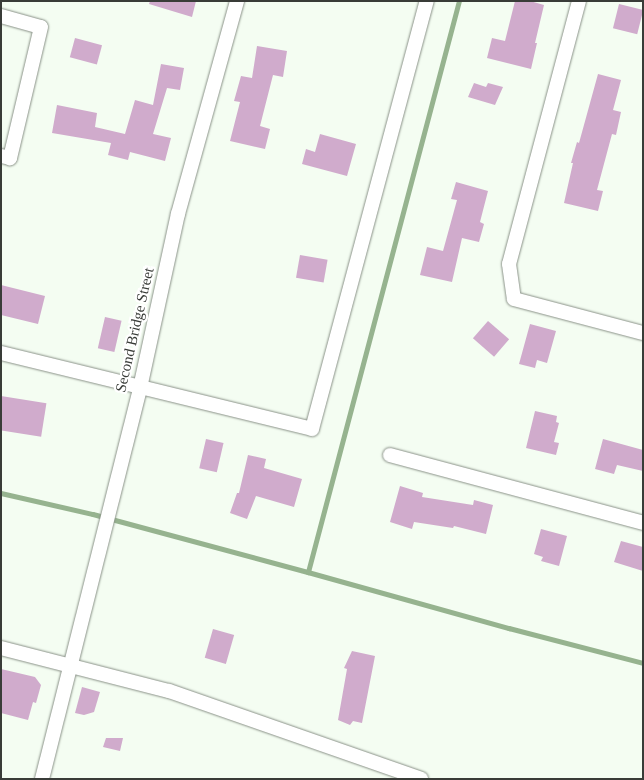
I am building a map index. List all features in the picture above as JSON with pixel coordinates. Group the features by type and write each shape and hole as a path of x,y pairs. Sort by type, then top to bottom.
{"street":[{"name":"Second Bridge Street","path":"42,779 108,506 140,388 178,214 237,1"},
{"path":"1,353 312,429 427,1"},
{"path":"579,1 509,264 514,299 643,333"},
{"path":"1,16 41,27 10,158 1,156"},
{"path":"390,455 643,523"},
{"path":"1,648 169,691 422,779"}],"building":[{"path":"150,1 196,1 192,17 149,4"},
{"path":"515,1 530,1 544,5 531,69 487,58 492,38 505,41"},
{"path":"619,4 643,10 637,34 613,28"},
{"path":"75,38 102,45 97,65 70,57"},
{"path":"257,46 287,51 283,77 273,75 260,126 270,129 265,149 230,141 240,102 234,101 241,76 252,78"},
{"path":"161,64 184,68 180,90 167,88 153,134 171,138 165,161 130,152 128,160 108,155 111,143 52,133 57,105 97,113 95,127 125,134 135,100 153,105"},
{"path":"598,74 621,80 613,110 621,112 616,135 612,134 597,190 603,191 598,211 564,203 573,163 571,163 577,142 579,143"},
{"path":"474,83 486,87 488,83 503,87 495,105 468,97"},
{"path":"320,134 356,144 347,176 302,164 306,149 315,152"},
{"path":"456,182 488,191 480,222 484,224 479,242 462,238 452,282 420,275 427,247 443,251 457,200 451,199"},
{"path":"300,255 328,260 324,283 296,278"},
{"path":"1,285 45,296 38,324 1,315"},
{"path":"105,317 122,321 114,352 98,348"},
{"path":"488,321 509,339 494,357 473,338"},
{"path":"530,324 556,331 547,363 537,360 535,368 519,364"},
{"path":"1,396 46,403 41,437 1,430"},
{"path":"535,411 557,416 556,422 559,423 554,442 559,443 556,455 526,448"},
{"path":"206,439 224,443 217,472 199,468"},
{"path":"603,439 643,450 643,471 617,465 614,474 595,469"},
{"path":"248,455 266,459 264,468 302,479 294,507 256,496 247,519 230,513 237,493 239,493"},
{"path":"400,486 423,493 422,497 473,505 474,500 493,505 486,534 454,526 453,528 414,522 412,529 390,522"},
{"path":"541,529 567,536 559,566 541,561 543,557 534,554"},
{"path":"621,541 643,547 643,571 614,562"},
{"path":"213,629 234,635 226,664 205,658"},
{"path":"352,651 375,656 362,723 353,721 350,725 338,720 347,669 344,668"},
{"path":"1,669 35,677 41,685 36,703 33,702 28,720 1,713"},
{"path":"82,687 100,692 94,712 84,715 75,713"},
{"path":"106,738 123,738 120,751 103,747"}],"waterway":[{"path":"308,572 459,1"},
{"path":"1,493 93,514 643,663"}]}
